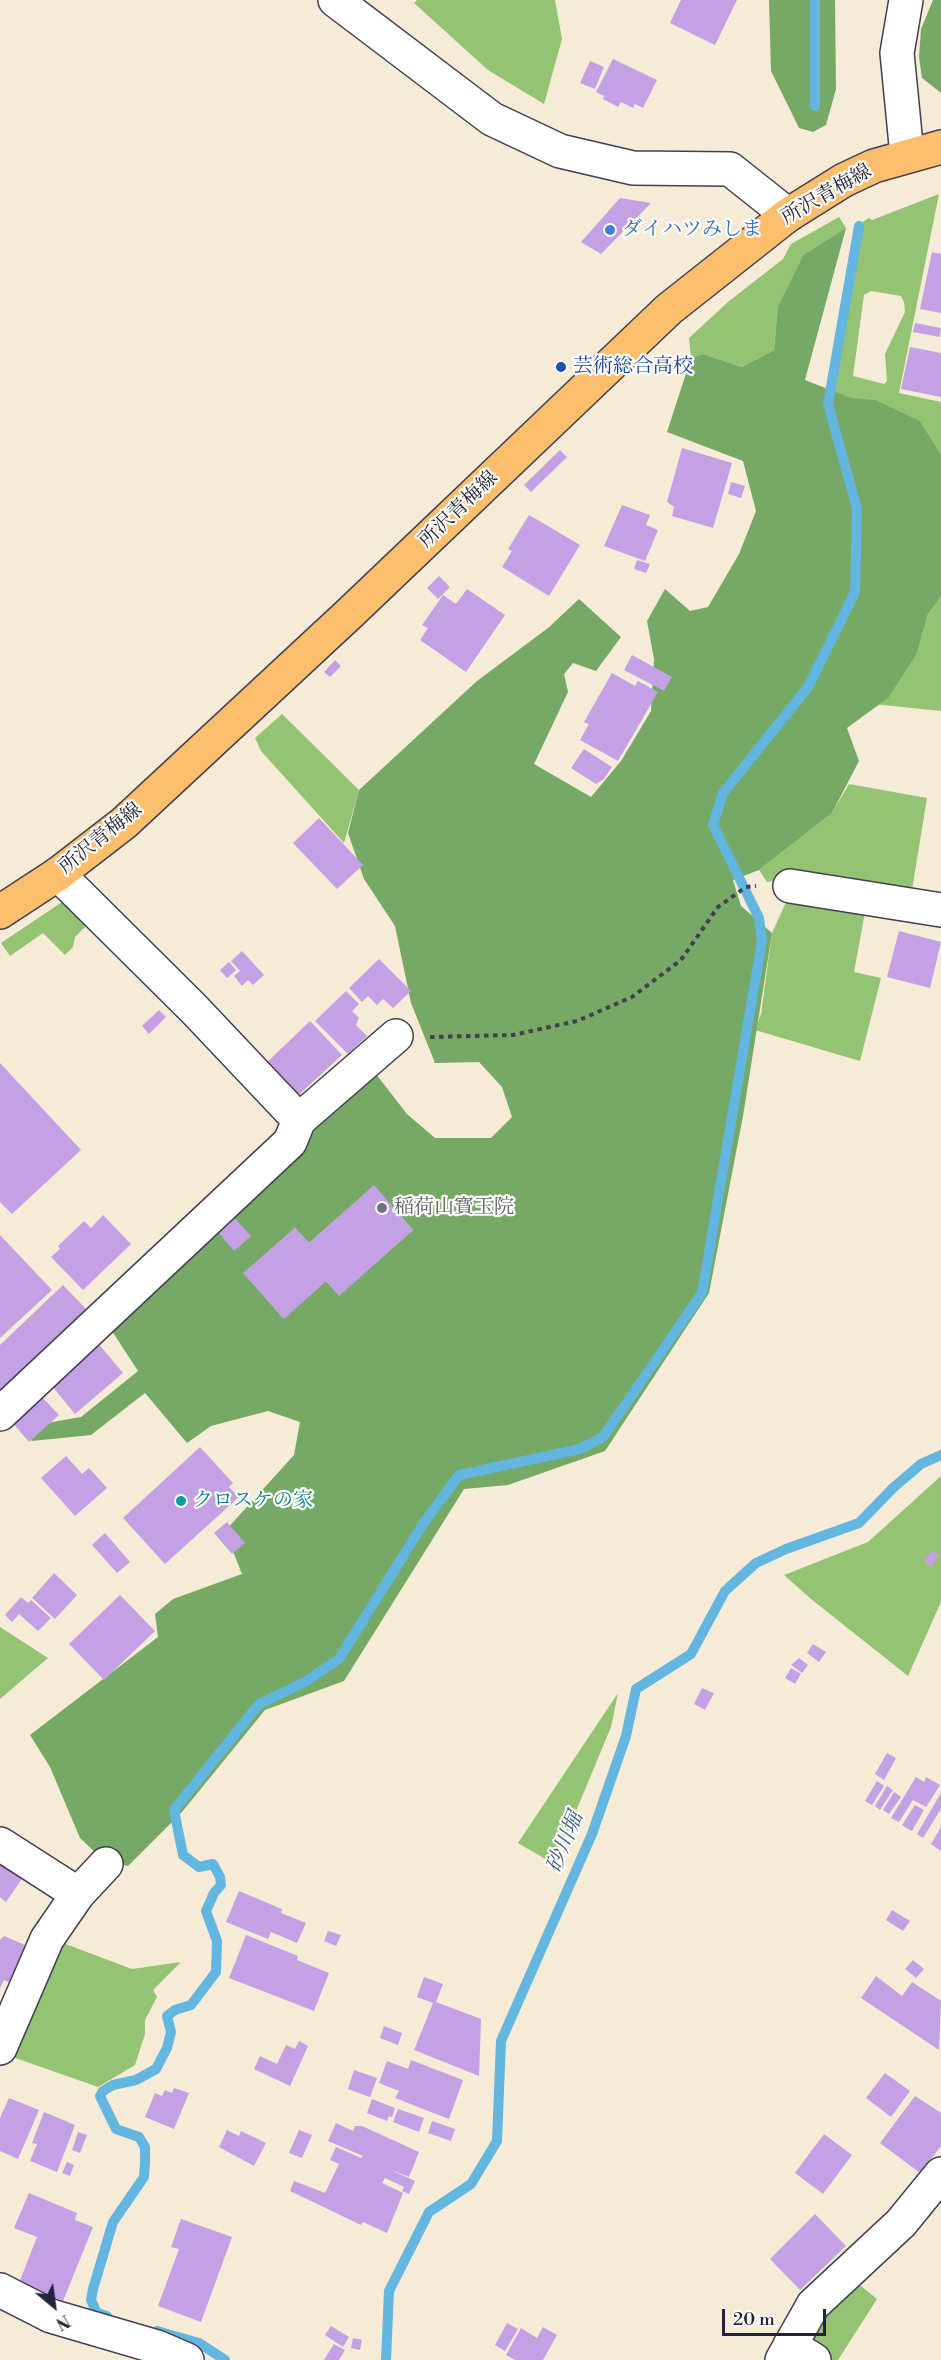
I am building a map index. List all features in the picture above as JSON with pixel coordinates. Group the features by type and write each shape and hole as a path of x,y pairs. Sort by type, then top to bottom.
{"main road":[{"name":"所沢青梅線","path":"0,912 58,874 124,823 246,711 669,309 788,215 844,180 874,166 941,147"}],"street":[{"path":"335,0 492,119 561,151 633,168 730,169 788,215"},
{"path":"906,0 897,53 907,155"},
{"path":"58,874 194,1009 299,1120"},
{"path":"790,886 941,910"},
{"path":"0,1414 290,1142 299,1120 396,1036"},
{"path":"0,1844 78,1894"},
{"path":"4,2028 47,1939 78,1894 106,1864"},
{"path":"795,2355 813,2305 901,2223 941,2174"},
{"path":"0,2290 51,2316 157,2347 187,2360"}],"path":[{"path":"396,1036 513,1035 577,1021 632,996 681,960 718,907 744,888"}],"green space":[{"path":"417,0 555,0 562,39 544,104 488,70 414,3"},
{"path":"769,0 835,0 836,89 826,125 813,132 799,128 771,71"},
{"path":"933,0 941,0 941,93 922,78 919,57 921,29"},
{"path":"939,194 899,393 941,402 941,454 920,421 833,400 830,384 856,226 869,218 872,220","holes":["871,291 901,296 905,312 885,354 887,381 884,384 853,376 864,295"]},
{"path":"839,217 846,228 803,255 778,306 774,350 742,367 703,354 691,358 689,338 728,302 783,259 791,244"},
{"path":"846,228 805,380 851,398 875,400 920,421 941,454 941,597 928,614 917,653 888,698 847,728 859,761 832,813 759,870 733,880 741,906 772,933 743,1116 709,1293 605,1451 508,1485 464,1489 344,1681 265,1710 182,1812 128,1866 102,1859 80,1838 50,1767 30,1735 158,1637 155,1614 173,1599 242,1574 225,1531 294,1455 300,1422 268,1411 211,1426 187,1443 145,1393 91,1435 32,1441 28,1433 52,1422 81,1417 138,1371 108,1325 372,1069 407,1114 435,1138 491,1138 512,1117 502,1087 479,1062 435,1063 411,1003 395,926 364,879 348,833 359,790 477,681 548,628 579,599 621,637 596,671 573,663 564,674 568,692 534,764 591,797 621,761 651,711 654,659 647,621 665,589 690,611 708,607 739,554 756,511 743,461 667,432 691,358 703,354 742,367 774,350 778,306 803,255","holes":["374,1186 413,1230 339,1295 326,1281 283,1318 244,1273 295,1228 309,1243"]},
{"path":"941,597 941,711 864,703 917,653 928,614"},
{"path":"282,714 359,790 344,843 261,751 255,738"},
{"path":"849,784 927,798 911,896 784,879 767,882 759,870 832,813"},
{"path":"71,896 93,919 75,937 73,947 65,955 43,933 10,956 1,943"},
{"path":"788,898 865,912 854,972 881,978 860,1061 755,1030 761,1014 772,933"},
{"path":"941,1476 941,1602 908,1676 784,1575 868,1542"},
{"path":"0,1627 48,1658 0,1699"},
{"path":"618,1693 611,1727 554,1864 518,1843"},
{"path":"55,1940 132,1969 181,1962 153,1990 157,1997 145,2020 145,2034 135,2065 98,2087 4,2054"},
{"path":"850,2277 877,2299 838,2360 807,2360 794,2342"}],"building":[{"path":"681,0 737,0 715,45 670,23"},
{"path":"613,59 657,80 643,108 635,104 633,108 621,102 618,107 603,99 604,96 596,92"},
{"path":"590,61 604,67 595,89 580,83"},
{"path":"620,198 651,203 601,254 581,242"},
{"path":"932,252 941,254 941,313 920,309"},
{"path":"915,323 941,328 940,337 913,332"},
{"path":"910,347 941,353 941,397 901,389"},
{"path":"682,448 732,463 713,528 672,516 674,507 667,502"},
{"path":"560,450 567,457 531,492 524,485"},
{"path":"731,482 745,486 741,498 728,494"},
{"path":"622,505 650,515 646,525 658,530 645,561 604,546"},
{"path":"529,515 580,545 549,596 502,567 512,551 508,549"},
{"path":"637,560 650,564 646,573 634,569"},
{"path":"439,576 450,587 438,599 427,588"},
{"path":"467,589 505,615 466,672 420,640 428,628 422,625 443,595 456,604"},
{"path":"632,655 672,677 664,691 624,670"},
{"path":"335,660 341,666 330,677 324,672"},
{"path":"612,673 635,686 638,681 658,692 618,761 580,740 589,724 584,722"},
{"path":"584,749 612,767 604,779 596,784 571,768"},
{"path":"319,818 363,865 337,889 293,843"},
{"path":"899,931 941,942 930,988 887,977"},
{"path":"242,951 264,975 253,985 248,980 242,986 234,976 240,971 231,961"},
{"path":"379,959 411,991 393,1008 383,999 377,1005 368,996 362,1002 349,988"},
{"path":"229,962 236,970 227,978 220,970"},
{"path":"346,991 359,1004 352,1011 359,1018 356,1025 367,1036 348,1054 315,1021"},
{"path":"159,1010 166,1017 149,1034 142,1026"},
{"path":"310,1021 342,1055 292,1101 261,1068"},
{"path":"0,1063 81,1150 12,1214 0,1202"},
{"path":"374,1185 413,1230 339,1296 326,1281 284,1319 243,1273 295,1228 309,1243"},
{"path":"230,1213 251,1236 234,1251 214,1227"},
{"path":"103,1215 131,1244 83,1290 51,1257 60,1249 58,1246 84,1221 91,1228"},
{"path":"0,1235 52,1290 0,1338"},
{"path":"63,1285 87,1310 0,1393 0,1345"},
{"path":"96,1341 123,1373 75,1414 48,1381"},
{"path":"41,1396 59,1415 29,1442 12,1422"},
{"path":"200,1447 233,1483 229,1487 239,1497 165,1564 123,1518"},
{"path":"66,1456 82,1474 89,1468 107,1488 75,1516 41,1478"},
{"path":"227,1522 245,1543 232,1554 214,1533"},
{"path":"105,1533 130,1562 117,1573 92,1545"},
{"path":"932,1550 939,1555 931,1567 924,1562"},
{"path":"54,1573 77,1595 55,1619 32,1598"},
{"path":"120,1595 155,1631 104,1680 69,1644"},
{"path":"21,1597 28,1603 31,1600 51,1618 38,1631 19,1614 12,1622 5,1615"},
{"path":"813,1644 826,1652 819,1662 807,1653"},
{"path":"799,1658 808,1665 802,1673 791,1665"},
{"path":"791,1668 801,1674 795,1684 785,1678"},
{"path":"702,1688 714,1693 705,1710 694,1704"},
{"path":"887,1753 896,1758 884,1780 875,1774"},
{"path":"916,1777 924,1782 926,1777 940,1785 926,1807 913,1800 899,1822 891,1818"},
{"path":"877,1781 884,1786 872,1805 865,1801"},
{"path":"887,1786 893,1790 880,1810 875,1806"},
{"path":"894,1792 901,1797 889,1814 883,1810"},
{"path":"941,1793 941,1809 923,1838 917,1834"},
{"path":"915,1805 924,1810 912,1831 902,1825"},
{"path":"941,1827 941,1851 931,1844"},
{"path":"0,1860 23,1877 6,1902 0,1897"},
{"path":"239,1891 282,1909 281,1913 306,1923 297,1943 271,1932 268,1939 226,1922"},
{"path":"892,1910 910,1921 903,1931 886,1920"},
{"path":"328,1931 341,1935 336,1946 324,1941"},
{"path":"246,1935 298,1956 297,1960 329,1973 314,2011 229,1978"},
{"path":"4,1936 25,1945 9,1982 4,1980 0,1988 0,1940"},
{"path":"913,1960 924,1969 916,1978 905,1969"},
{"path":"876,1976 902,1996 912,1982 941,2001 939,2050 861,1998"},
{"path":"424,1977 443,1984 436,2002 481,2019 479,2076 414,2050 433,2003 417,1997"},
{"path":"384,2026 402,2033 398,2045 380,2038"},
{"path":"299,2041 308,2046 290,2086 254,2069 260,2056 277,2064 286,2045 295,2049"},
{"path":"411,2060 463,2080 449,2119 395,2098 399,2091 379,2083 387,2061 408,2069"},
{"path":"354,2070 377,2078 370,2097 348,2089"},
{"path":"885,2073 910,2091 891,2117 866,2098"},
{"path":"174,2088 189,2093 174,2129 145,2117 155,2093 162,2096 165,2090 172,2093"},
{"path":"915,2096 941,2113 941,2146 920,2173 880,2143"},
{"path":"9,2098 39,2110 18,2159 0,2151 0,2118"},
{"path":"372,2099 395,2108 392,2117 389,2116 387,2121 367,2113"},
{"path":"398,2109 424,2118 419,2132 393,2122"},
{"path":"44,2112 75,2125 57,2172 30,2161 37,2144 32,2143"},
{"path":"432,2121 455,2129 451,2141 428,2133"},
{"path":"336,2123 353,2131 355,2126 362,2126 419,2152 409,2177 389,2169 415,2181 409,2194 402,2191 404,2187 385,2178 382,2183 403,2193 387,2233 363,2222 361,2225 290,2191 294,2181 325,2193 339,2164 330,2160 336,2147 361,2158 363,2156 328,2141"},
{"path":"227,2130 239,2136 241,2131 266,2143 254,2166 219,2147"},
{"path":"299,2130 312,2135 302,2158 289,2153"},
{"path":"78,2132 87,2135 80,2153 72,2150"},
{"path":"824,2134 852,2155 823,2194 795,2173"},
{"path":"67,2162 74,2165 70,2176 62,2173"},
{"path":"29,2193 77,2213 75,2220 93,2227 63,2301 19,2283 37,2237 14,2228"},
{"path":"815,2214 846,2246 800,2290 770,2259"},
{"path":"181,2219 232,2237 201,2322 158,2306 179,2249 171,2247"},
{"path":"507,2323 518,2329 505,2351 495,2345"},
{"path":"331,2326 349,2337 343,2347 325,2335"},
{"path":"543,2327 557,2335 543,2360 515,2360 506,2355 521,2328 537,2338"},
{"path":"353,2338 362,2340 360,2350 351,2348"},
{"path":"334,2344 345,2350 339,2360 324,2360"}],"waterway":[{"path":"815,0 815,106"},
{"path":"107,2316 97,2313 91,2300 93,2289 113,2222 144,2177 145,2147 139,2137 116,2129 100,2096 103,2091 113,2085 136,2080 156,2069 167,2048 171,2032 167,2016 175,2010 191,2005 216,1972 217,1941 206,1911 214,1893 221,1885 220,1877 213,1864 199,1867 183,1855 174,1810 259,1704 305,1682 339,1659 423,1524 459,1475 580,1449 603,1437 702,1293 762,941 759,918 713,825 723,793 808,687 855,592 857,509 828,404 859,226"},
{"name":"砂川堀","path":"386,2360 389,2291 429,2212 471,2184 497,2141 501,2041 592,1834 626,1736 636,1689 691,1654 725,1591 756,1563 786,1549 859,1523 893,1488 921,1464 941,1455"},
{"path":"157,2331 199,2343 225,2360"}],"place":[{"name":"ダイハツみしま","path":"610,230"},
{"name":"芸術総合高校","path":"561,367"},
{"name":"稲荷山寳玉院","path":"382,1208"},
{"name":"クロスケの家","path":"181,1501"}]}
